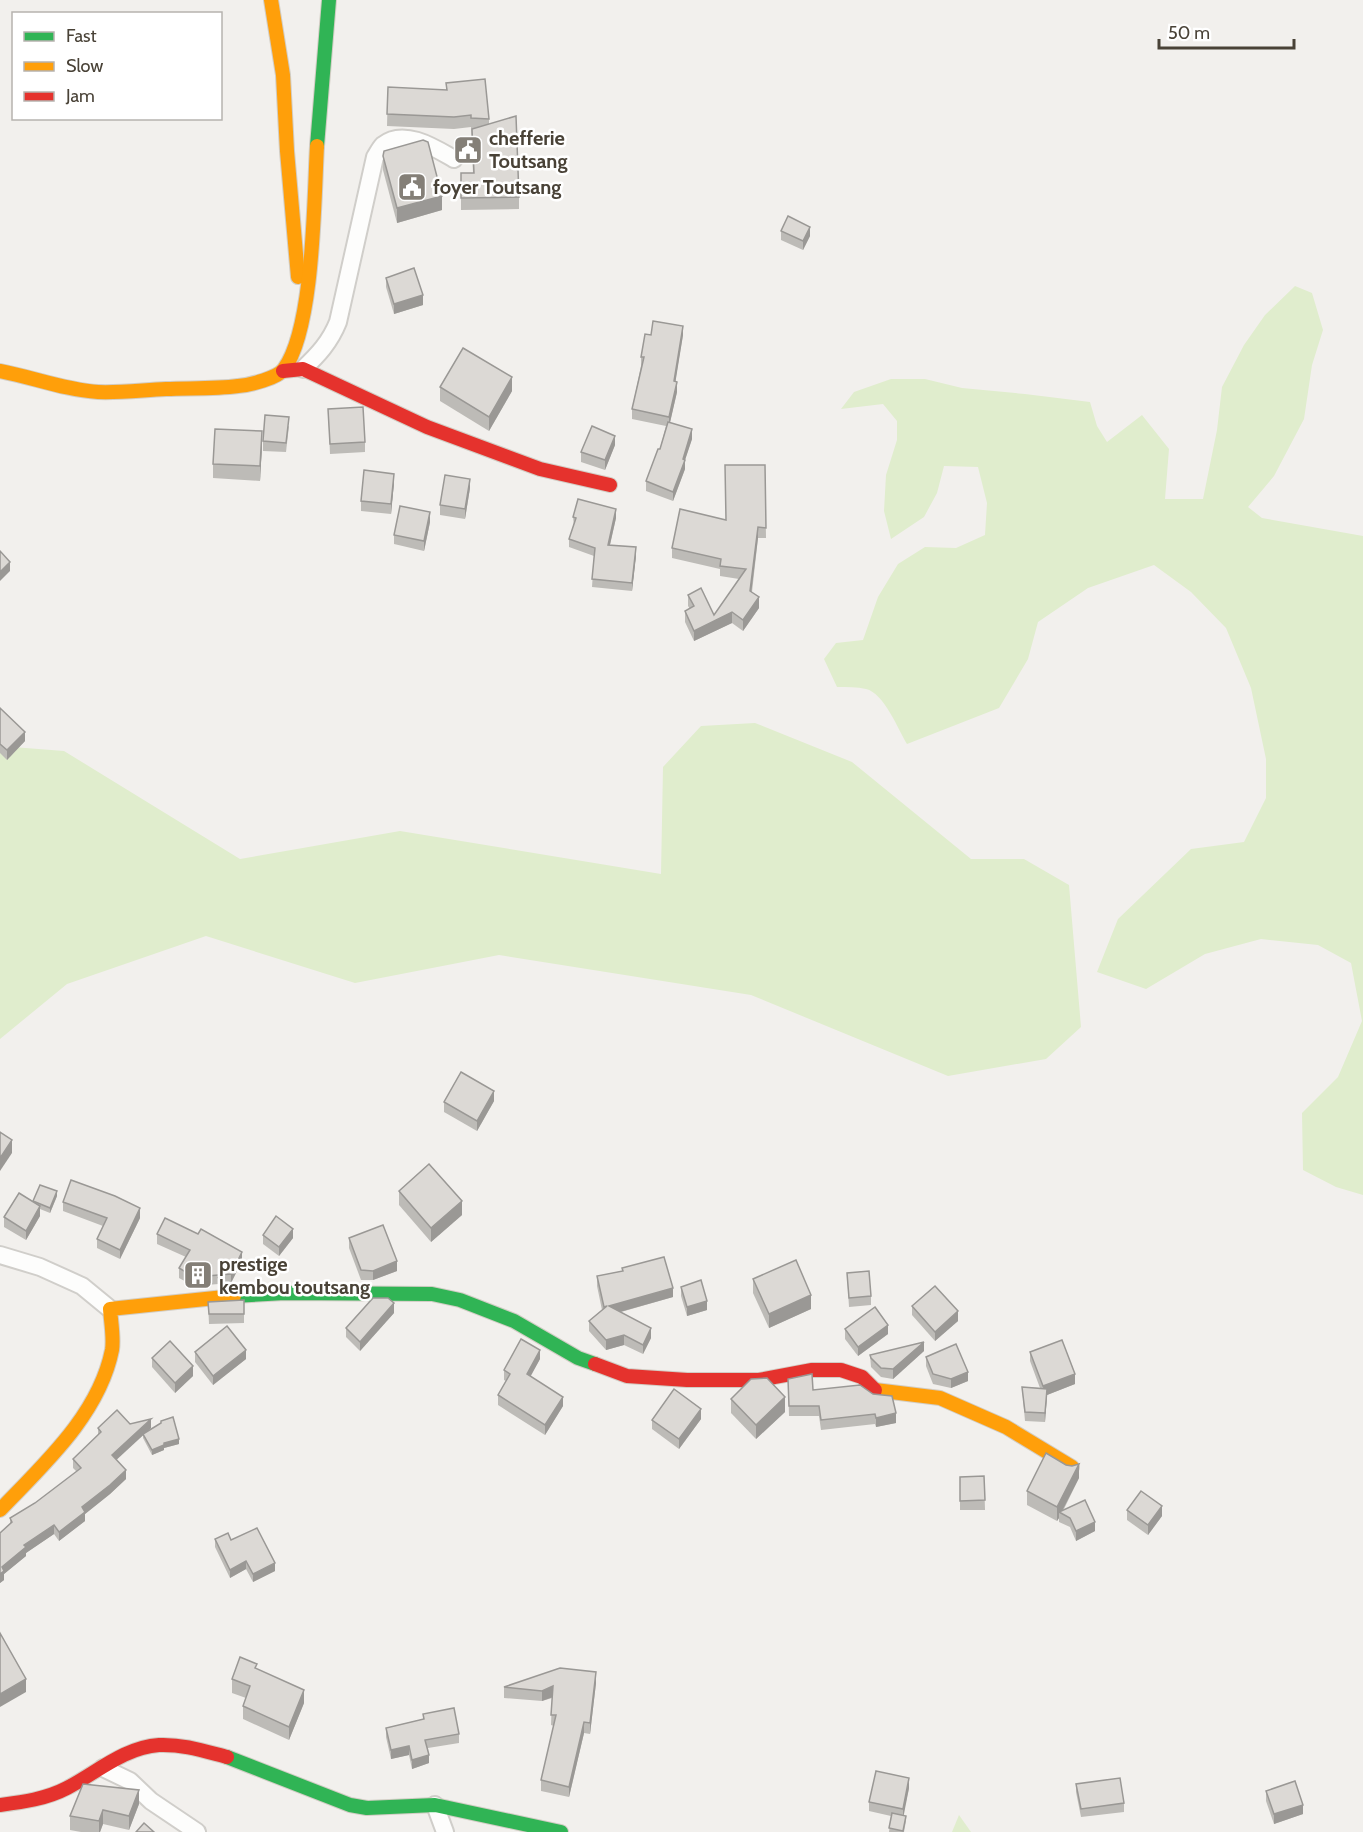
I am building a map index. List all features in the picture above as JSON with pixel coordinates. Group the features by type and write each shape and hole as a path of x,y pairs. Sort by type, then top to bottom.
{"street":[{"path":"271,0 283,75 287,151 302,323"},
{"path":"283,371 293,353 302,323 310,256 329,0"},
{"path":"303,369 319,354 331,338 338,322 375,157 383,145 399,139 424,142 454,159"},
{"path":"0,371 65,387 98,392 239,386 266,379 283,371 303,369 427,426 540,470 610,485"},
{"path":"0,1255 40,1267 82,1286 110,1309 208,1298 285,1293 432,1294 460,1300 514,1321 578,1358 627,1376 687,1380 759,1380 812,1370 841,1370 862,1377 875,1390 940,1398 950,1402 1006,1427 1072,1467"},
{"path":"0,1510 70,1436 100,1385 112,1350 110,1309"},
{"path":"0,1805 33,1801 65,1790 125,1755 156,1745 181,1745 239,1760 350,1805 368,1808 435,1805 561,1832"},
{"path":"103,1768 130,1781 152,1801 196,1832"},
{"path":"435,1805 445,1832"}],"green space":[{"path":"1295,286 1312,293 1323,330 1312,365 1304,419 1274,476 1248,507 1262,518 1363,536 1363,1195 1336,1187 1303,1170 1302,1113 1338,1077 1362,1021 1351,963 1318,945 1261,939 1205,954 1146,989 1097,972 1118,919 1191,849 1244,842 1266,798 1266,759 1251,688 1226,628 1191,592 1154,565 1088,588 1038,622 1028,659 999,708 907,744 879,697 866,689 837,687 824,659 836,643 863,640 878,597 898,564 925,547 956,548 985,535 987,503 978,467 944,466 937,493 924,517 891,539 884,511 886,475 897,440 897,421 883,404 841,409 854,392 891,379 925,379 962,388 1090,402 1097,426 1107,442 1142,415 1169,449 1165,499 1203,499 1217,430 1222,387 1244,345 1265,315"},
{"path":"755,723 852,762 971,859 1024,859 1069,885 1081,1027 1046,1059 948,1076 751,995 499,955 355,983 206,936 67,984 0,1039 0,746 64,751 240,859 400,831 661,874 663,767 701,726"},
{"path":"959,1815 971,1832 952,1832"}],"building":[{"path":"485,79 489,119 471,118 471,115 454,117 387,114 388,87 447,90 446,83"},
{"path":"516,116 519,197 461,198 461,173 474,173 472,129"},
{"name":"foyer Toutsang","path":"423,140 428,142 442,196 397,208 383,156 384,151"},
{"path":"788,216 810,227 803,241 781,231"},
{"path":"414,268 423,295 394,304 386,278"},
{"path":"653,321 683,326 674,381 677,382 669,417 632,409 644,357 641,357 645,334 651,335"},
{"path":"463,348 512,377 489,417 440,387"},
{"path":"363,407 365,442 330,444 328,409"},
{"path":"265,415 289,417 286,443 263,441"},
{"path":"668,422 692,429 683,459 685,460 673,492 646,481 658,449 660,449"},
{"path":"592,426 615,436 605,460 581,452"},
{"path":"215,429 262,431 260,466 213,464"},
{"path":"725,465 765,465 766,528 758,527 750,591 759,597 743,620 732,612 694,631 685,611 694,606 688,595 701,588 714,615 746,569 720,566 721,559 672,548 680,509 726,520"},
{"path":"364,470 394,474 391,504 361,501"},
{"path":"445,475 470,479 465,509 440,505"},
{"path":"578,499 616,509 608,545 636,547 632,583 592,579 595,548 569,539 576,518 573,517"},
{"path":"400,506 430,512 424,541 394,535"},
{"path":"0,551 10,562 0,572"},
{"path":"0,708 25,732 7,750 0,744"},
{"path":"461,1072 494,1091 477,1121 444,1102"},
{"path":"0,1132 12,1140 0,1158"},
{"path":"429,1164 462,1201 431,1228 399,1191"},
{"path":"71,1180 140,1208 120,1250 97,1239 107,1218 63,1202"},
{"path":"40,1185 57,1191 50,1208 33,1201"},
{"path":"19,1193 40,1206 26,1231 4,1217"},
{"path":"276,1216 293,1229 279,1247 263,1235"},
{"path":"165,1218 198,1234 201,1229 242,1252 231,1274 194,1277 179,1268 190,1250 157,1234"},
{"path":"383,1225 397,1261 373,1271 361,1270 349,1238"},
{"path":"664,1257 673,1288 609,1306 651,1328 643,1345 624,1335 606,1340 589,1321 607,1306 604,1307 597,1276 623,1271 622,1268"},
{"path":"796,1260 811,1295 769,1314 753,1279"},
{"path":"869,1271 871,1296 849,1298 847,1273"},
{"path":"701,1280 707,1301 687,1307 681,1287"},
{"path":"935,1286 958,1311 935,1332 912,1306"},
{"path":"373,1298 388,1298 394,1303 360,1342 346,1328"},
{"path":"244,1300 244,1314 209,1314 208,1302"},
{"path":"875,1307 888,1325 858,1347 845,1329"},
{"path":"227,1326 246,1350 213,1376 195,1352"},
{"path":"521,1339 540,1350 527,1374 563,1397 545,1425 498,1395 510,1374 504,1370"},
{"path":"1062,1340 1075,1374 1043,1386 1030,1352"},
{"path":"170,1341 193,1366 175,1383 152,1358"},
{"path":"924,1342 893,1369 881,1368 870,1355"},
{"path":"956,1344 968,1372 951,1379 933,1374 926,1357"},
{"path":"812,1374 813,1390 860,1385 873,1394 892,1396 896,1413 876,1418 875,1414 821,1420 819,1406 789,1406 788,1379"},
{"path":"767,1378 785,1397 756,1425 731,1399 751,1379"},
{"path":"1022,1387 1047,1389 1045,1413 1025,1412"},
{"path":"674,1389 701,1409 679,1439 652,1420"},
{"path":"117,1410 130,1424 151,1419 112,1455 126,1470 82,1507 85,1512 59,1532 54,1525 24,1545 26,1547 2,1567 4,1571 0,1574 0,1533 12,1522 10,1518 35,1503 81,1468 73,1459 101,1432 98,1428"},
{"path":"173,1417 179,1439 164,1443 152,1450 143,1434 161,1421"},
{"path":"1046,1453 1066,1465 1079,1464 1057,1507 1027,1491"},
{"path":"984,1476 985,1500 960,1501 960,1477"},
{"path":"1141,1491 1162,1506 1148,1525 1127,1510"},
{"path":"1085,1500 1095,1522 1076,1531 1070,1518 1059,1512"},
{"path":"257,1528 275,1563 253,1574 246,1561 230,1570 215,1539 228,1533 231,1540"},
{"path":"0,1633 26,1679 0,1694"},
{"path":"240,1657 257,1664 255,1668 304,1690 289,1727 243,1706 250,1686 232,1679"},
{"path":"560,1668 596,1672 590,1723 584,1722 569,1787 541,1780 556,1715 551,1715 553,1686 542,1691 504,1687"},
{"path":"454,1708 459,1734 425,1740 429,1755 412,1760 409,1746 391,1750 386,1728 424,1719 423,1714"},
{"path":"876,1771 909,1778 903,1809 869,1802"},
{"path":"1120,1778 1124,1803 1081,1809 1076,1784"},
{"path":"1295,1781 1303,1805 1274,1814 1266,1791"},
{"path":"83,1784 139,1790 129,1816 103,1810 99,1821 70,1816"},
{"path":"892,1813 906,1816 903,1831 889,1828"},
{"path":"144,1823 154,1832 136,1832"}],"traffic: fast":[{"path":"317,146 329,0"},
{"path":"234,1296 285,1293 432,1294 460,1300 514,1321 578,1358 595,1364"},
{"path":"227,1757 350,1805 367,1808 435,1805 561,1832"}],"traffic: slow":[{"path":"271,0 283,75 298,277"},
{"path":"0,371 73,389 106,392 238,386 263,380 281,372 294,350 307,294 311,262 317,146"},
{"path":"0,1510 67,1438 95,1396 112,1350 110,1309 234,1296"},
{"path":"875,1390 940,1398 1006,1427 1072,1467"}],"traffic: jam":[{"path":"283,371 303,369 427,427 540,469 610,485"},
{"path":"595,1364 627,1376 687,1380 759,1380 812,1370 841,1370 862,1377 875,1390"},
{"path":"0,1805 59,1792 134,1750 146,1747 177,1746 227,1757"}],"place":[{"name":"chefferie Toutsang","path":"468,150"},
{"name":"foyer Toutsang","path":"412,187"},
{"name":"prestige kembou toutsang","path":"198,1275"}]}
